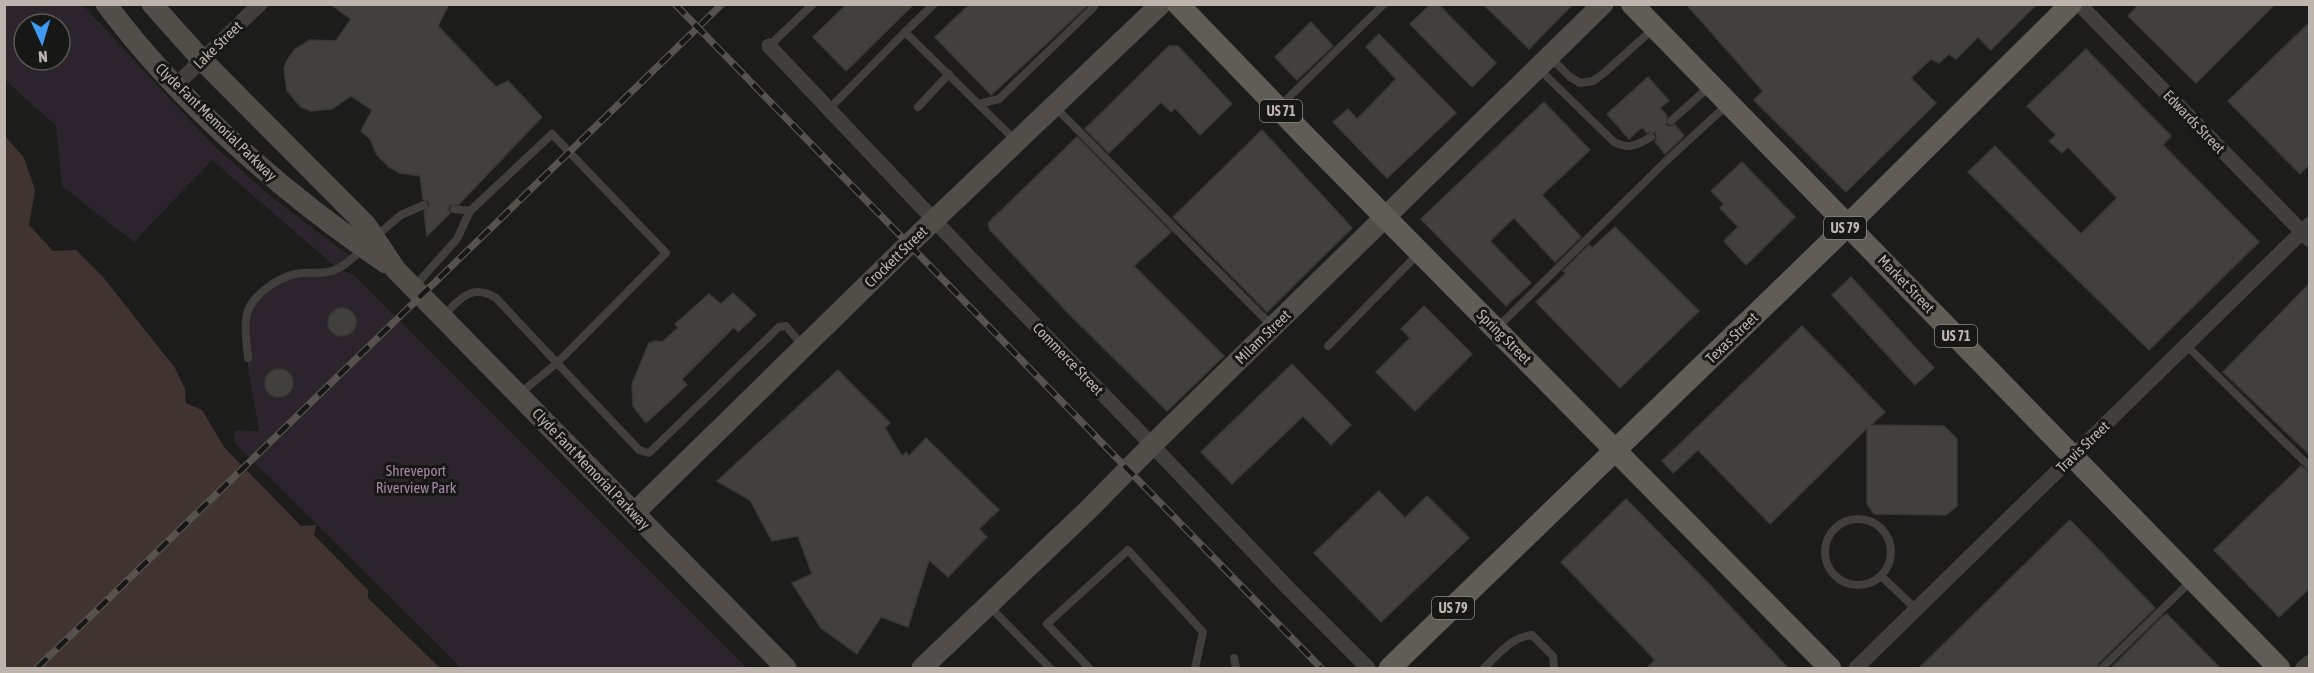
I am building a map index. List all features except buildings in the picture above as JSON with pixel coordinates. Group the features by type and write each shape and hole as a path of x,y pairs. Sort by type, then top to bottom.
{"main road":[{"name":"Spring Street","path":"1178,4 1830,669"},
{"name":"Market Street","path":"1632,4 2279,669"},
{"name":"Texas Street","path":"1390,669 1848,225 2071,4"}],"street":[{"name":"Clyde Fant Memorial Parkway","path":"105,4 146,53 242,151 297,198 369,243 786,669"},
{"name":"Clyde Fant Memorial Parkway","path":"152,4 202,60 366,225 369,243"},
{"name":"Lake Street","path":"176,85 260,4"},
{"name":"Crockett Street","path":"634,513 934,219 1161,4"},
{"name":"Milam Street","path":"922,669 1087,511 1603,4"},
{"name":"Edwards Street","path":"2079,4 2307,232"},
{"name":"Commerce Street","path":"769,46 1151,446 1368,669"},
{"name":"Travis Street","path":"1856,669 2073,456 2307,232"},
{"path":"2303,669 2310,662"}],"lane":[{"path":"769,46 813,4"},
{"path":"829,109 934,4"},
{"path":"979,104 999,99 1094,8 1091,4"},
{"path":"1278,108 1384,4"},
{"path":"1544,62 1580,83 1593,81 1655,27"},
{"path":"905,32 1017,142"},
{"path":"1544,62 1614,142 1624,147 1651,137"},
{"path":"918,107 949,74"},
{"path":"1671,121 1711,85"},
{"path":"1496,329 1665,162 1729,103"},
{"path":"1054,106 1273,328"},
{"path":"413,288 457,238 470,211 552,134 666,253 557,363 518,395"},
{"path":"248,358 245,324 248,307 258,294 280,279 299,273 324,273 338,269 401,215 424,205"},
{"path":"454,209 470,211"},
{"path":"1328,346 1420,252"},
{"path":"442,317 464,296 479,291 496,298 639,450 649,453 779,327 786,326 804,347"},
{"path":"2187,346 2310,467"},
{"path":"1852,518 1873,521 1882,528 1892,547 1888,568 1881,576 1862,585 1839,580 1831,572 1826,562 1824,550 1832,530 1852,518"},
{"path":"1089,669 1047,624 1128,550 1203,632 1195,669"},
{"path":"1881,576 1916,609"},
{"path":"2102,669 2193,580"},
{"path":"988,605 1050,669"},
{"path":"1484,669 1520,636 1532,635 1553,656 1554,669"},
{"path":"1234,658 1236,669"}],"green space":[{"name":"Shreveport Riverview Park","path":"4,5 83,5 211,143 268,194 352,258 339,269 353,274 747,668 461,668 234,442 235,430 259,431 248,368 248,307 280,279 338,269 212,160 134,242 62,186 56,126 5,80"}],"shaded area":[{"path":"5,136 24,158 35,190 29,225 53,251 76,250 103,277 175,368 185,389 186,403 202,410 224,447 301,526 316,525 314,535 368,590 368,598 440,668 5,668"}],"railway":[{"path":"675,4 1321,668"},
{"path":"37,668 722,4"}]}
